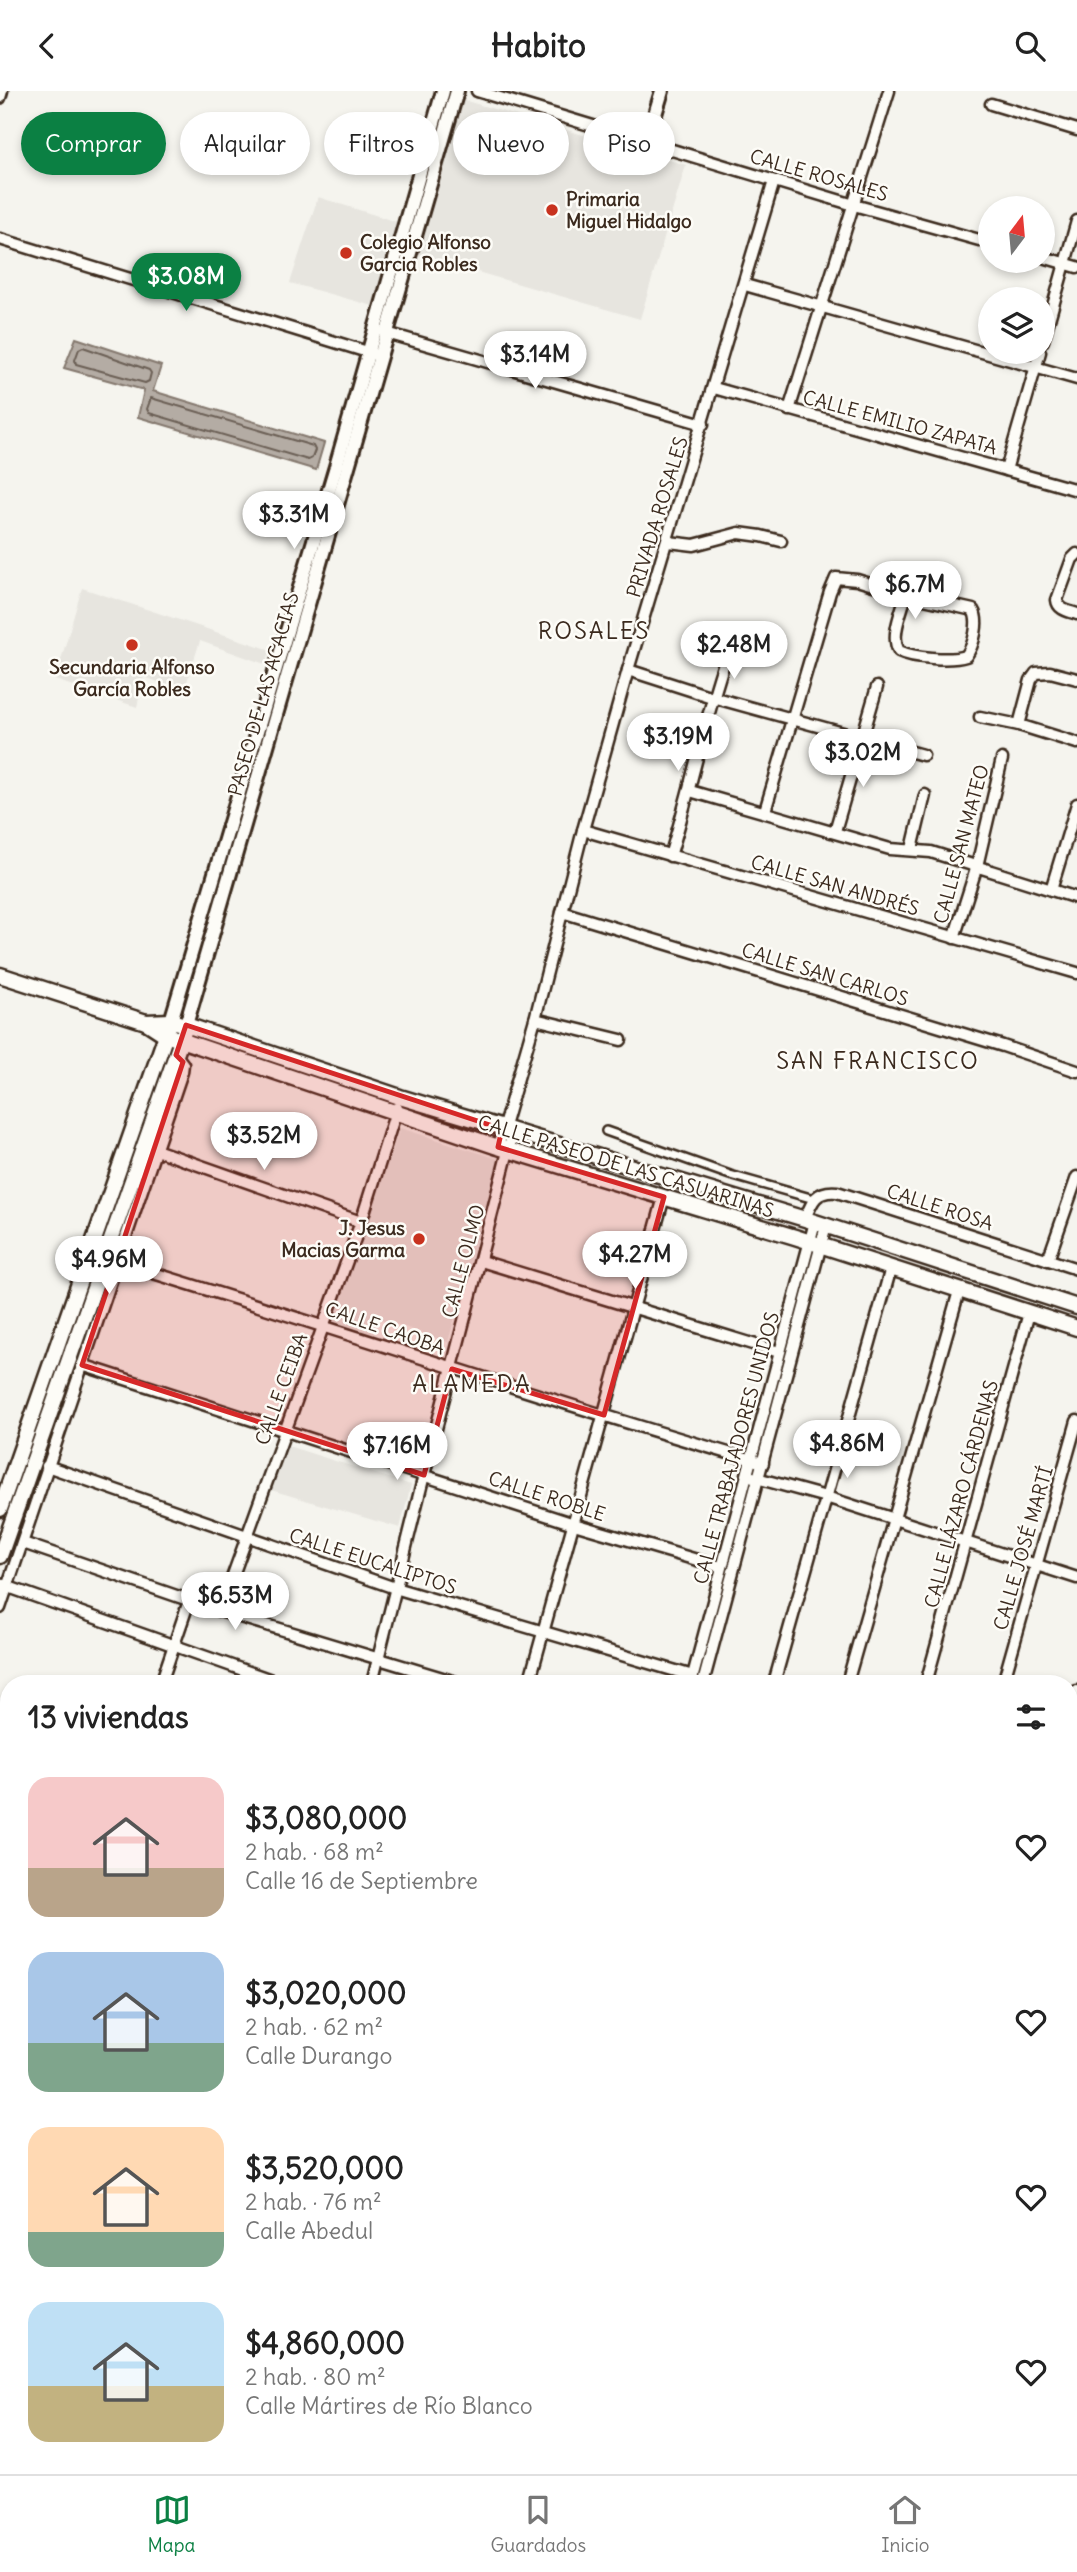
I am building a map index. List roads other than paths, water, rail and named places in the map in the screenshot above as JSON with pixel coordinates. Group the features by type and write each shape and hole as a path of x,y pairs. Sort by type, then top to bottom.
{"main road":[{"path":"0,975 169,1028 0,1509"},
{"name":"CALLE PASEO DE LAS CASUARINAS","path":"169,1028 186,1025 400,1097 508,1130 814,1213 1077,1307"},
{"path":"0,1556 3,1539 186,1025"},
{"name":"CALLE PASEO DE LAS CASUARINAS","path":"169,1028 181,1040 396,1114 1077,1328"}],"street":[{"path":"0,98 2,91"},
{"name":"PASEO DE LAS ACACIAS","path":"186,1025 375,354 443,91"},
{"name":"PASEO DE LAS ACACIAS","path":"381,331 457,91"},
{"name":"CALLE ROSALES","path":"477,91 583,123"},
{"path":"656,112 662,91"},
{"path":"789,410 889,91"},
{"path":"991,104 1077,130"},
{"name":"CALLE ROSALES","path":"675,151 978,240"},
{"name":"PRIVADA ROSALES","path":"508,1130 583,830 774,181"},
{"path":"1055,299 1077,221"},
{"path":"0,239 375,354"},
{"path":"1055,261 1077,267"},
{"path":"745,285 1077,379"},
{"path":"381,331 703,424"},
{"name":"PASEO DE LAS ACACIAS","path":"169,1028 375,354"},
{"path":"1006,470 1037,364"},
{"name":"CALLE EMILIO ZAPATA","path":"714,388 1077,490"},
{"path":"668,542 694,545 739,533 781,541"},
{"path":"1077,554 1072,559 1057,600 1059,607 1077,614"},
{"path":"765,811 790,719 836,578 845,577 972,610 977,617 970,651 966,656 951,658 907,655 899,651 896,635 906,595"},
{"path":"670,856 690,791 712,697 727,654"},
{"path":"628,670 712,697 923,755"},
{"path":"1019,725 1031,680 1037,673 1050,672 1077,679"},
{"path":"835,831 877,687"},
{"path":"980,717 1019,725 1077,743"},
{"name":"CALLE SAN MATEO","path":"954,938 977,866 1002,759"},
{"path":"690,791 890,849 931,852 1077,898"},
{"path":"912,849 925,795"},
{"path":"1051,890 1077,804"},
{"name":"CALLE SAN ANDRÉS","path":"583,830 1077,973"},
{"name":"CALLE SAN CARLOS","path":"562,912 1003,1046 1077,1072"},
{"path":"535,1019 621,1040"},
{"path":"0,1608 4,1585 23,1542 182,1072 183,1064 176,1055"},
{"name":"CALLE CEIBA","path":"220,1611 361,1222 400,1097"},
{"name":"CALLE OLMO","path":"374,1675 481,1261 508,1130"},
{"path":"606,1131 730,1175 814,1213"},
{"path":"156,1150 361,1222"},
{"path":"1048,1260 1077,1177"},
{"name":"CALLE ROSA","path":"814,1213 824,1192 837,1192 1077,1269"},
{"path":"531,1675 664,1197"},
{"name":"CALLE TRABAJADORES UNIDOS","path":"705,1675 763,1463 815,1244 814,1213"},
{"name":"CALLE TRABAJADORES UNIDOS","path":"693,1675 779,1352 815,1244"},
{"path":"481,1261 779,1352"},
{"name":"CALLE CAOBA","path":"117,1262 323,1324 452,1369 763,1463"},
{"path":"776,1675 891,1268"},
{"path":"849,1675 959,1291"},
{"name":"CALLE LÁZARO CÁRDENAS","path":"928,1675 1028,1313"},
{"name":"CALLE ROBLE","path":"82,1365 574,1524 721,1567"},
{"name":"CALLE JOSÉ MARTÍ","path":"1005,1675 1077,1421"},
{"name":"CALLE EUCALIPTOS","path":"47,1466 396,1588 677,1675"},
{"path":"746,1475 826,1497 1077,1578"},
{"path":"23,1542 189,1601 431,1675"},
{"path":"0,1556 16,1562"},
{"path":"4,1585 258,1675"},
{"path":"163,1675 189,1601"}],"water":[{"path":"76,338 161,366 153,391 324,443 316,470 138,417 144,390 64,368"}],"place":[{"name":"Primaria Miguel Hidalgo","path":"552,210"},
{"name":"Colegio Alfonso Garcia Robles","path":"346,253"},
{"name":"Secundaria Alfonso García Robles","path":"132,645"},
{"name":"J. Jesus Macias Garma","path":"419,1239"}],"district":[{"name":"ROSALES","path":"594,630"},
{"name":"SAN FRANCISCO","path":"878,1060"},
{"name":"ALAMEDA","path":"472,1383"}]}
